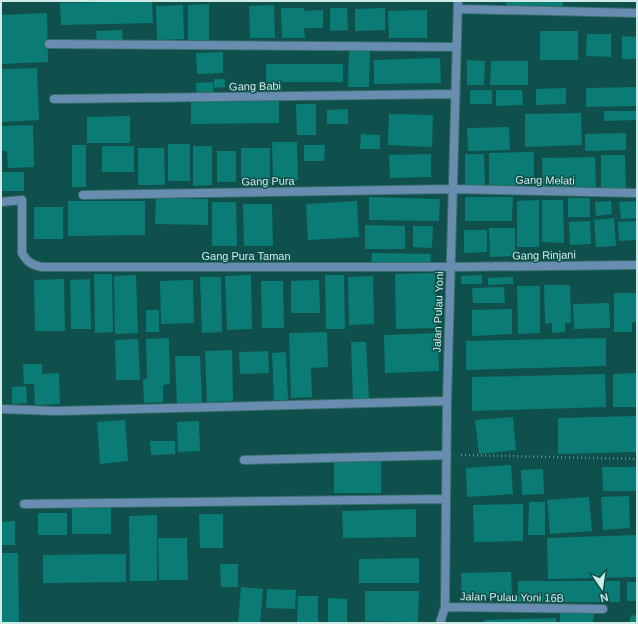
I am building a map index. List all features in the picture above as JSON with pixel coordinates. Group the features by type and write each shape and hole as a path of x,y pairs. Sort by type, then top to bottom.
{"street":[{"path":"458,5 637,13"},
{"name":"Jalan Pulau Yoni","path":"440,623 445,607 447,455 446,401 458,5"},
{"path":"49,44 457,47"},
{"name":"Gang Babi","path":"54,99 455,94"},
{"name":"Gang Melati","path":"452,189 637,193"},
{"name":"Gang Pura","path":"83,195 452,189"},
{"name":"Gang Pura Taman","path":"1,202 22,200 22,253 32,266 450,266"},
{"name":"Gang Rinjani","path":"450,266 637,264"},
{"path":"1,409 56,411 446,401"},
{"path":"244,460 447,455"},
{"path":"24,504 446,498"},
{"name":"Jalan Pulau Yoni 16B","path":"445,607 603,609"}],"path":[{"path":"447,455 637,459"}],"building":[{"path":"152,1 153,23 61,25 60,3"},
{"path":"506,1 563,1 563,7 506,7"},
{"path":"209,4 209,40 188,40 188,5"},
{"path":"183,5 184,39 157,40 156,6"},
{"path":"274,5 275,38 250,38 249,6"},
{"path":"281,8 304,8 304,11 323,10 323,28 304,28 305,38 282,38"},
{"path":"330,8 347,8 348,30 330,31"},
{"path":"385,8 385,30 355,31 355,9"},
{"path":"427,10 427,38 389,38 388,11"},
{"path":"47,13 48,62 1,64 1,15"},
{"path":"122,30 123,41 97,42 96,31"},
{"path":"540,31 578,31 578,60 540,60"},
{"path":"587,34 611,34 611,57 586,56"},
{"path":"622,36 637,37 637,59 622,59"},
{"path":"349,49 370,50 369,87 348,87"},
{"path":"223,52 223,73 197,74 196,53"},
{"path":"440,58 441,83 374,84 374,60"},
{"path":"467,60 485,61 484,85 467,85"},
{"path":"491,61 528,61 528,85 490,85"},
{"path":"266,64 343,64 343,82 266,82"},
{"path":"37,68 39,120 1,122 1,69"},
{"path":"214,79 225,79 225,87 214,88"},
{"path":"213,82 213,96 197,97 196,83"},
{"path":"637,87 637,106 586,107 586,88"},
{"path":"566,88 566,104 536,105 536,89"},
{"path":"470,90 492,90 492,104 470,104"},
{"path":"496,90 522,90 523,105 496,106"},
{"path":"279,101 279,123 191,124 191,102"},
{"path":"296,104 316,104 316,135 297,135"},
{"path":"348,109 348,124 327,124 327,110"},
{"path":"604,111 637,111 637,120 604,121"},
{"path":"581,113 582,145 525,147 525,114"},
{"path":"389,114 433,115 432,147 388,145"},
{"path":"130,116 130,143 87,143 87,117"},
{"path":"33,125 34,167 8,168 7,151 1,151 1,126"},
{"path":"509,127 510,150 468,151 467,128"},
{"path":"626,133 626,150 585,151 585,134"},
{"path":"361,134 380,135 380,149 360,149"},
{"path":"272,142 297,142 298,180 273,180"},
{"path":"168,144 190,144 190,181 168,181"},
{"path":"72,145 86,145 86,187 72,187"},
{"path":"304,145 325,145 324,161 304,161"},
{"path":"102,146 134,146 134,172 102,172"},
{"path":"193,146 212,146 212,185 193,186"},
{"path":"138,148 164,148 165,185 138,185"},
{"path":"241,148 270,148 270,183 241,184"},
{"path":"217,151 236,151 236,182 217,182"},
{"path":"534,152 534,185 489,186 489,153"},
{"path":"431,154 431,177 390,178 389,155"},
{"path":"465,154 484,154 485,188 465,188"},
{"path":"601,155 625,155 626,190 601,191"},
{"path":"595,157 596,187 543,189 542,158"},
{"path":"1,172 24,172 24,191 1,191"},
{"path":"369,197 440,199 439,221 369,220"},
{"path":"465,197 513,197 512,221 465,221"},
{"path":"156,198 208,199 208,225 155,224"},
{"path":"568,198 590,198 590,217 568,217"},
{"path":"539,200 539,247 517,247 517,201"},
{"path":"542,200 563,200 564,243 542,242"},
{"path":"68,201 145,201 145,235 68,236"},
{"path":"357,201 359,237 308,240 306,204"},
{"path":"611,201 612,214 596,216 595,202"},
{"path":"637,201 637,218 621,219 619,202"},
{"path":"212,202 236,202 237,246 212,246"},
{"path":"243,204 272,204 273,246 244,246"},
{"path":"34,207 63,207 63,239 34,239"},
{"path":"614,218 616,246 596,247 594,220"},
{"path":"590,221 591,244 570,245 569,222"},
{"path":"637,221 637,240 619,241 618,222"},
{"path":"365,225 405,226 405,249 365,249"},
{"path":"413,226 433,226 432,248 413,247"},
{"path":"489,228 515,228 515,256 490,257"},
{"path":"464,230 487,230 487,252 464,253"},
{"path":"372,253 431,254 430,265 371,264"},
{"path":"435,273 437,328 396,329 395,274"},
{"path":"94,274 112,274 113,332 95,333"},
{"path":"136,275 138,333 115,334 114,276"},
{"path":"251,275 252,329 227,330 225,276"},
{"path":"325,275 344,275 345,329 326,329"},
{"path":"482,275 482,284 461,284 461,276"},
{"path":"373,276 374,324 349,325 348,277"},
{"path":"200,277 221,277 222,332 202,333"},
{"path":"513,277 513,284 488,285 488,278"},
{"path":"64,279 65,331 35,331 34,280"},
{"path":"90,279 91,329 71,329 70,280"},
{"path":"193,280 194,323 161,324 160,281"},
{"path":"319,280 320,313 291,313 291,281"},
{"path":"261,281 283,281 284,328 262,328"},
{"path":"544,285 570,285 571,323 565,323 565,332 552,333 552,323 545,324"},
{"path":"517,286 540,286 540,333 518,334"},
{"path":"504,287 505,303 473,303 472,288"},
{"path":"614,293 637,293 637,322 632,322 632,332 614,332"},
{"path":"609,303 610,328 574,329 573,304"},
{"path":"512,309 512,334 472,336 472,310"},
{"path":"146,310 159,310 159,332 146,332"},
{"path":"327,332 328,367 311,368 312,397 291,398 289,333"},
{"path":"438,333 439,371 385,373 384,335"},
{"path":"169,338 170,384 163,385 163,402 144,403 143,379 147,379 146,339"},
{"path":"606,338 606,366 466,370 466,341"},
{"path":"138,339 140,380 116,380 115,340"},
{"path":"351,342 366,342 369,400 353,401"},
{"path":"232,350 233,401 207,402 205,351"},
{"path":"268,351 269,373 240,374 239,352"},
{"path":"286,352 288,400 274,400 272,353"},
{"path":"175,356 200,356 202,403 177,404"},
{"path":"23,364 42,364 42,374 59,373 60,404 35,405 34,384 24,384"},
{"path":"637,373 637,407 613,407 613,374"},
{"path":"605,374 606,407 472,411 472,377"},
{"path":"26,386 27,403 12,404 12,387"},
{"path":"637,416 637,452 558,454 558,418"},
{"path":"513,417 516,450 479,454 475,420"},
{"path":"125,420 128,461 100,464 97,422"},
{"path":"199,421 200,451 178,452 177,422"},
{"path":"150,441 175,441 175,454 151,455"},
{"path":"334,461 381,461 381,493 334,493"},
{"path":"511,465 513,494 467,497 466,468"},
{"path":"602,467 637,467 637,491 603,491"},
{"path":"543,469 544,494 522,495 521,470"},
{"path":"629,496 630,528 603,530 601,497"},
{"path":"589,497 592,531 550,534 547,500"},
{"path":"529,502 545,502 545,535 528,535"},
{"path":"523,504 523,541 474,542 473,505"},
{"path":"72,506 111,506 111,534 72,534"},
{"path":"416,509 416,537 343,538 342,511"},
{"path":"38,513 67,513 67,535 38,535"},
{"path":"199,514 223,514 223,548 200,548"},
{"path":"157,515 157,581 130,581 129,516"},
{"path":"15,521 15,545 1,545 1,522"},
{"path":"637,535 637,577 548,579 547,538"},
{"path":"158,538 187,538 188,580 159,580"},
{"path":"1,553 18,553 19,623 1,623"},
{"path":"126,554 126,582 43,583 43,555"},
{"path":"419,558 419,583 359,583 359,559"},
{"path":"220,564 238,564 238,587 221,587"},
{"path":"511,572 512,597 462,598 461,573"},
{"path":"518,581 620,581 620,602 518,602"},
{"path":"627,582 637,582 637,601 627,601"},
{"path":"241,587 263,589 260,623 238,623"},
{"path":"267,589 296,590 295,609 266,608"},
{"path":"365,591 419,591 418,622 365,621"},
{"path":"298,596 318,596 318,623 297,623"},
{"path":"328,598 347,599 347,623 328,623"},
{"path":"560,610 594,613 593,623 560,623"},
{"path":"631,615 637,616 637,623 629,623"},
{"path":"556,618 556,623 485,623 484,620"}]}
